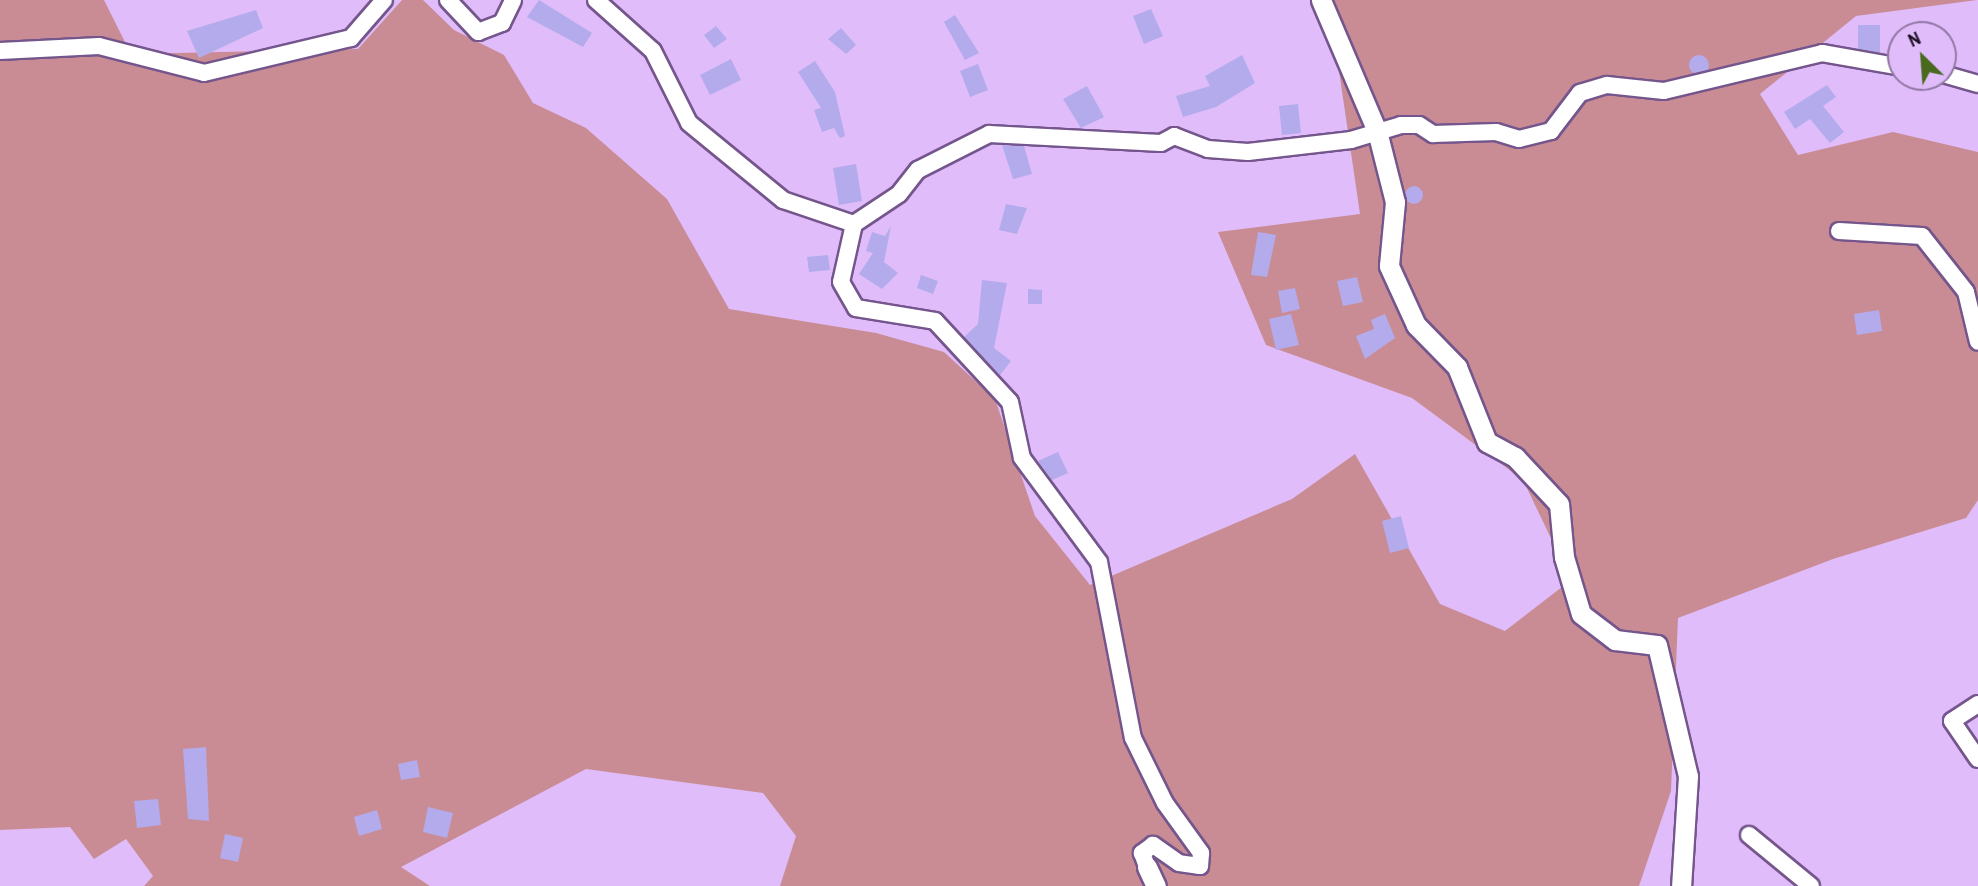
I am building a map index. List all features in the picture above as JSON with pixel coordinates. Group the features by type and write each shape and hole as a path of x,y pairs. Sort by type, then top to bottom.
{"street":[{"path":"0,51 99,46 218,71 351,38 384,0"},
{"path":"449,0 478,32 502,23 513,0"},
{"path":"596,0 653,51 689,123 783,200 854,224"},
{"path":"1321,0 1377,131 1395,202 1388,267 1416,325 1457,367 1487,442 1515,457 1559,504 1564,556 1581,614 1615,640 1657,645 1688,776 1681,886"},
{"path":"1156,886 1147,877 1142,853 1153,845 1179,863 1200,866 1201,852 1165,803 1133,738 1099,562 1022,458 1010,402 943,328 935,321 856,308 843,295 854,224 899,194 918,170 989,134 1161,143 1174,136 1208,149 1258,152 1419,125 1433,134 1496,132 1519,139 1552,131 1580,93 1607,85 1664,91 1822,53 1887,65"},
{"path":"1957,78 1978,84"},
{"path":"1839,232 1922,236 1966,292 1978,342"},
{"path":"1978,704 1952,721 1978,759"},
{"path":"1749,835 1811,886"}],"shaded area":[{"path":"0,0 104,0 131,54 358,49 402,0 423,0 454,30 504,55 533,103 586,128 667,199 729,309 876,333 944,352 995,399 1035,516 1090,585 1292,499 1355,454 1440,604 1505,631 1571,580 1523,480 1412,398 1266,345 1218,232 1360,214 1338,64 1317,0 1977,0 1856,16 1760,94 1798,155 1893,132 1978,152 1978,500 1966,518 1833,559 1678,618 1671,791 1639,886 780,886 796,836 763,793 586,769 401,867 430,886 144,886 153,876 126,839 94,859 70,827 0,830"}],"building":[{"path":"539,0 592,33 583,47 527,17"},
{"path":"1151,9 1163,36 1144,44 1133,16"},
{"path":"256,10 263,28 199,58 187,31"},
{"path":"955,15 979,53 965,60 944,22"},
{"path":"1858,25 1880,25 1880,53 1858,49"},
{"path":"716,26 727,39 714,48 704,35"},
{"path":"841,28 856,45 846,54 828,39"},
{"path":"1242,55 1255,83 1216,107 1183,117 1176,96 1210,86 1205,76"},
{"path":"1695,55 1703,55 1709,65 1703,75 1695,75 1689,69 1689,61"},
{"path":"731,59 741,80 710,95 700,75"},
{"path":"815,61 835,92 845,136 840,138 834,128 822,132 814,110 821,108 798,72"},
{"path":"978,64 988,90 970,97 960,71"},
{"path":"1827,85 1836,97 1823,106 1844,132 1830,143 1810,119 1795,129 1784,112"},
{"path":"1087,86 1104,117 1081,128 1063,99"},
{"path":"1298,104 1301,133 1282,135 1279,106"},
{"path":"1002,145 1024,146 1032,174 1013,179"},
{"path":"856,164 862,201 839,205 833,168"},
{"path":"1410,186 1418,186 1423,195 1421,202 1410,204 1405,199 1405,191"},
{"path":"1006,204 1027,208 1017,234 999,230"},
{"path":"891,226 884,262 898,273 882,289 859,274 873,253 866,251 872,232 885,236"},
{"path":"1258,232 1276,235 1267,277 1251,275"},
{"path":"828,255 830,270 809,272 807,257"},
{"path":"921,275 938,281 933,294 917,288"},
{"path":"1357,277 1363,302 1343,306 1337,281"},
{"path":"982,280 1007,283 994,348 1011,361 1000,375 964,337 978,324"},
{"path":"1295,288 1300,309 1282,313 1278,291"},
{"path":"1028,289 1042,290 1042,304 1028,304"},
{"path":"1879,310 1882,331 1857,335 1854,314"},
{"path":"1291,314 1299,345 1276,350 1269,319"},
{"path":"1385,314 1395,338 1365,359 1356,336 1374,329 1371,320"},
{"path":"1058,452 1068,473 1052,480 1038,461"},
{"path":"1401,516 1409,548 1390,553 1382,521"},
{"path":"206,747 209,821 188,819 183,749"},
{"path":"417,760 420,777 401,780 398,764"},
{"path":"158,799 161,825 137,828 134,801"},
{"path":"428,807 453,813 447,838 423,832"},
{"path":"377,810 382,829 359,836 354,817"},
{"path":"225,834 243,838 238,862 220,858"}]}
